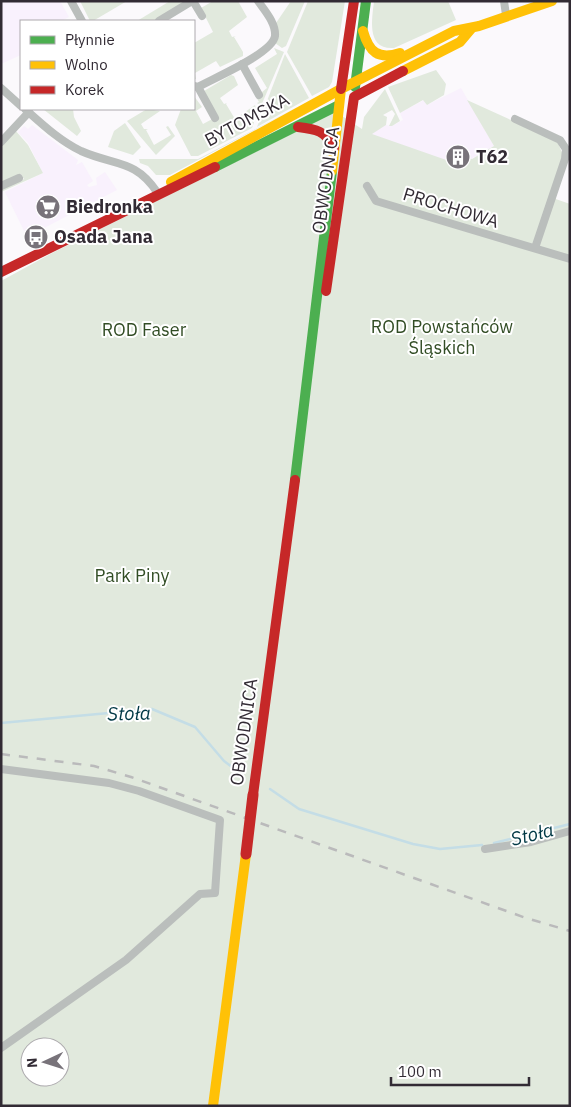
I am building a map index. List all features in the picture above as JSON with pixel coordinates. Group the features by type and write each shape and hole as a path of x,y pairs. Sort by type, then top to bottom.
{"main road":[{"name":"OBWODNICA","path":"212,1106 311,362 339,105 354,1"},
{"name":"OBWODNICA","path":"311,362 333,255 366,1"},
{"path":"363,31 370,49 379,56 388,57 402,52 408,53 454,31 471,29 506,15 552,1"},
{"name":"BYTOMSKA","path":"1,272 157,192 240,157 460,42 471,29"},
{"name":"BYTOMSKA","path":"157,192 172,181 408,53"},
{"path":"297,127 323,131 329,137 334,149"}],"street":[{"path":"71,1 81,20"},
{"path":"161,20 193,1 202,16"},
{"path":"215,118 196,86 242,64 271,46 275,37 274,27 258,1"},
{"path":"504,1 506,15"},
{"path":"242,64 259,94"},
{"path":"1,88 20,105"},
{"path":"1,142 27,111 54,134 80,150 141,172 157,192"},
{"path":"514,120 560,140 566,149 565,159 535,248"},
{"path":"1,186 19,178"},
{"name":"PROCHOWA","path":"367,186 376,201 427,218 570,259"},
{"path":"1,769 109,783 139,790 220,820 215,893 200,894 126,960 1,1048"},
{"path":"485,850 531,842 570,831"}],"shaded area":[{"path":"1,1 60,1 69,17 63,20 20,20 20,55 1,64"},
{"path":"461,88 494,146 471,159 462,157 448,180 367,136 386,125 392,126 403,120 400,113 424,100 427,105"},
{"path":"32,125 78,160 76,165 82,162 93,181 87,185 89,187 97,185 96,178 105,172 117,190 27,237 5,192 43,173 28,143 18,132 24,126 28,129"}],"green space":[{"path":"80,1 127,1 95,20 90,20"},
{"path":"170,1 187,1 155,20 139,20"},
{"path":"213,1 238,1 247,17 229,31 232,37 236,36 234,37 243,52 243,56 220,67 216,61 195,73 195,42 213,32 201,8"},
{"path":"291,1 305,1 286,46 282,48 275,43 278,31 276,23"},
{"path":"308,1 345,1 332,82 329,87 312,96 287,52"},
{"path":"374,1 448,1 456,20 394,48 385,47 375,39 373,32 372,16"},
{"path":"274,48 284,52 261,106 257,103 259,102 256,97 267,88 255,68 277,54"},
{"path":"285,54 309,98 257,127"},
{"path":"436,70 446,84 444,95 427,105 423,100 400,113 388,87"},
{"path":"231,75 234,76 238,85 220,98 224,104 227,103 235,119 255,105 257,114 252,128 198,156 191,156 175,125 181,110 195,110 195,97 202,107 196,111 203,124 216,117 204,91"},
{"path":"385,89 400,121 389,126 395,114 392,110 383,115 387,117 386,125 372,134 452,162 462,157 472,159 494,146 467,100 555,140 563,155 550,197 570,204 570,1106 1,1106 1,281 54,252 336,112 362,129 364,117"},
{"path":"309,101 170,175 156,175 148,166 140,163 139,159 198,159"},
{"path":"44,110 73,110 74,117 81,131 77,136"},
{"path":"145,110 160,111 141,124 144,129 148,129 146,130 154,145 171,135 166,127 168,126 175,136 156,155 127,121"},
{"path":"125,123 141,147 133,155 108,147 114,131"},
{"path":"15,130 28,145 43,173 1,192 1,189 24,179 21,174 1,184 1,146"}],"waterway":[{"name":"Stoła","path":"1,723 152,709 195,727 224,761 236,770"},
{"name":"Stoła","path":"270,789 299,809 413,844 440,849 482,845"},
{"name":"Stoła","path":"494,843 570,824"}],"railway":[{"path":"1,754 94,766 131,777 526,918 570,931"}],"traffic: fast":[{"path":"355,87 366,1"},
{"path":"215,167 339,105"},
{"path":"295,480 332,171"}],"traffic: slow":[{"path":"332,171 341,89 454,31 479,26 552,1"},
{"path":"403,71 460,42 471,29"},
{"path":"363,31 368,44 380,55 400,53"},
{"path":"171,182 341,89"},
{"path":"213,1106 246,854"}],"traffic: jam":[{"path":"341,89 354,1"},
{"path":"326,291 354,97 403,71"},
{"path":"298,127 324,134 334,148"},
{"path":"1,272 215,167"},
{"path":"253,795 295,480"},
{"path":"246,854 253,795"}],"place":[{"name":"T62","path":"458,157"},
{"name":"Biedronka","path":"48,207"},
{"name":"Osada Jana","path":"36,237"}],"park label":[{"name":"ROD Faser","path":"144,330"},
{"name":"ROD Powstańców Śląskich","path":"442,337"},
{"name":"Park Piny","path":"132,576"}]}
